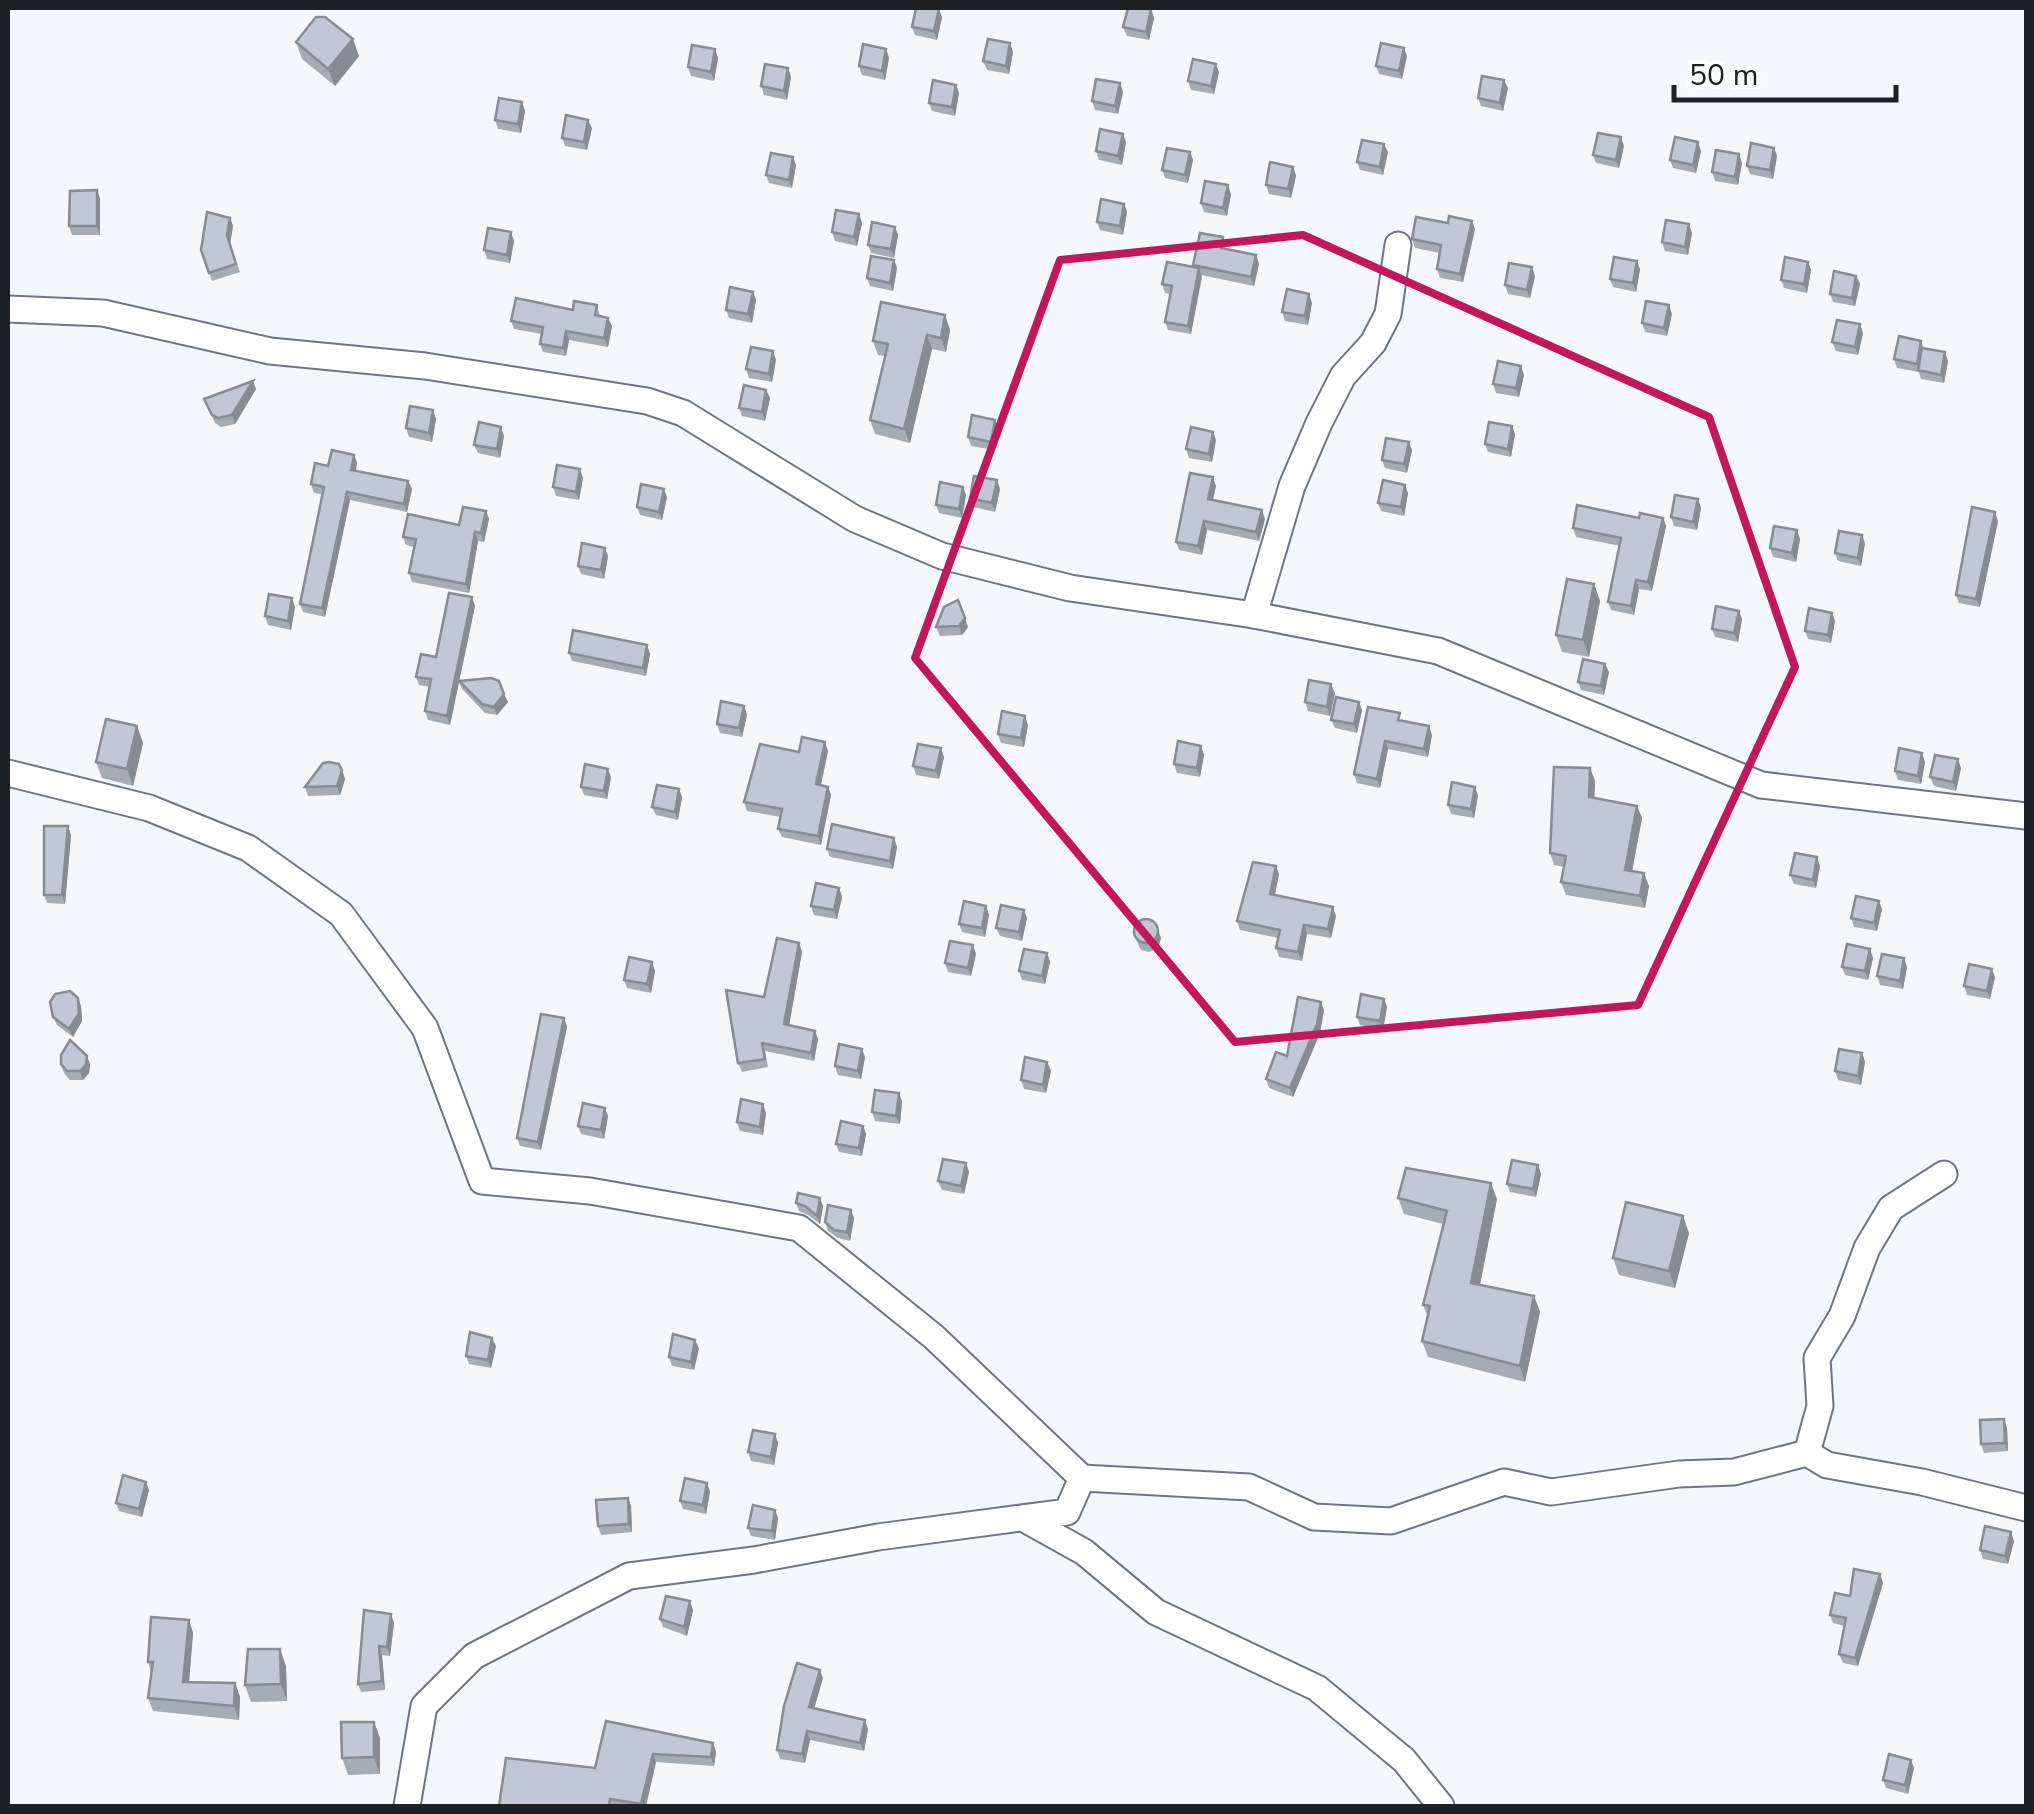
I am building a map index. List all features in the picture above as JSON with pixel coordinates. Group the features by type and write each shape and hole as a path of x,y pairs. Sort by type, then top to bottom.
{"street":[{"path":"1254,615 1292,486 1319,423 1343,376 1373,344 1388,314 1398,245"},
{"path":"8,309 103,313 298,356 425,366 646,401 683,413 855,519 942,556 1070,588 1254,615 1438,651 1761,785 2026,816"},
{"path":"8,773 149,808 248,848 341,914 426,1028 482,1180 590,1191 798,1228 934,1338 1082,1478 1249,1487 1314,1517 1392,1521 1504,1482 1551,1492 1679,1474 1734,1472 1807,1453 1827,1465 1922,1482 2026,1508"},
{"path":"1807,1453 1820,1406 1816,1358 1842,1316 1867,1248 1891,1208 1944,1174"},
{"path":"407,1806 424,1706 474,1656 629,1576 1067,1512 1082,1478"},
{"path":"1023,1518 1084,1552 1156,1612 1317,1688 1404,1760 1441,1806"}],"highlighted area":[{"path":"1303,235 1709,417 1795,667 1638,1005 1235,1042 915,658 1060,260"}],"building":[{"path":"916,8 939,9 934,31 912,27"},
{"path":"1128,8 1151,9 1146,32 1123,27"},
{"path":"316,17 325,17 353,39 328,69 296,42"},
{"path":"988,39 1010,43 1006,66 983,61"},
{"path":"1381,43 1404,48 1399,71 1376,66"},
{"path":"863,44 886,49 882,71 859,66"},
{"path":"692,45 715,49 711,72 688,67"},
{"path":"1193,59 1216,64 1211,86 1188,81"},
{"path":"765,64 788,68 784,91 761,86"},
{"path":"1482,76 1504,80 1500,103 1478,98"},
{"path":"1096,79 1120,83 1115,106 1092,101"},
{"path":"933,80 956,85 952,107 929,103"},
{"path":"499,98 522,102 518,124 495,120"},
{"path":"566,115 588,120 584,142 562,138"},
{"path":"1100,129 1123,134 1118,156 1096,151"},
{"path":"1598,133 1621,137 1616,160 1593,155"},
{"path":"1675,137 1698,142 1693,165 1670,160"},
{"path":"1362,140 1384,144 1380,167 1357,162"},
{"path":"1751,143 1774,148 1770,170 1747,166"},
{"path":"1167,148 1190,152 1185,175 1162,170"},
{"path":"1716,150 1739,154 1735,177 1712,172"},
{"path":"771,153 793,157 789,180 766,175"},
{"path":"1270,162 1293,167 1288,189 1266,185"},
{"path":"1205,181 1228,185 1223,208 1201,203"},
{"path":"97,190 97,226 69,226 70,191"},
{"path":"1101,199 1124,204 1120,226 1097,222"},
{"path":"836,210 859,214 854,237 832,232"},
{"path":"207,212 230,218 227,235 236,264 209,273 201,250"},
{"path":"1449,216 1472,221 1460,274 1437,269 1441,245 1412,239 1416,217 1448,223"},
{"path":"1666,220 1689,224 1685,247 1662,242"},
{"path":"872,222 895,227 891,249 868,245"},
{"path":"488,228 511,232 507,255 484,250"},
{"path":"1200,233 1223,237 1221,248 1256,255 1251,277 1193,265"},
{"path":"871,256 894,260 890,283 867,278"},
{"path":"1614,257 1637,261 1633,283 1610,279"},
{"path":"1785,257 1808,262 1804,284 1781,280"},
{"path":"1167,262 1199,268 1188,326 1165,322 1172,286 1162,284"},
{"path":"1509,263 1532,267 1527,290 1505,285"},
{"path":"1834,271 1856,276 1852,298 1830,294"},
{"path":"730,287 753,292 748,314 726,310"},
{"path":"1287,289 1309,294 1305,316 1282,312"},
{"path":"516,298 573,310 574,301 597,305 595,315 608,318 604,338 566,331 563,348 540,344 543,327 511,321"},
{"path":"1646,301 1669,305 1664,328 1642,323"},
{"path":"881,302 945,315 941,338 927,335 904,429 870,420 888,344 873,341"},
{"path":"1837,320 1860,324 1855,347 1832,342"},
{"path":"1899,336 1921,341 1917,364 1894,359"},
{"path":"751,347 773,351 769,374 746,369"},
{"path":"1922,348 1945,352 1941,375 1918,370"},
{"path":"1498,361 1521,366 1516,388 1493,384"},
{"path":"253,381 232,415 212,415 204,399"},
{"path":"744,385 766,390 762,412 739,408"},
{"path":"410,406 433,410 429,433 406,428"},
{"path":"972,415 995,420 991,442 968,437"},
{"path":"479,422 501,427 497,449 474,445"},
{"path":"1489,422 1512,426 1508,449 1485,444"},
{"path":"1191,427 1213,432 1209,454 1186,449"},
{"path":"1386,438 1409,442 1404,464 1382,460"},
{"path":"332,450 354,455 351,470 408,481 404,504 347,492 322,608 300,604 324,487 311,484 315,463 328,466"},
{"path":"557,465 580,469 576,492 553,487"},
{"path":"1190,473 1213,477 1208,499 1262,510 1256,532 1204,521 1198,546 1176,542"},
{"path":"974,476 997,480 992,503 970,498"},
{"path":"1383,480 1405,485 1401,507 1378,503"},
{"path":"940,482 963,487 959,509 936,505"},
{"path":"641,484 664,489 659,512 637,507"},
{"path":"1675,495 1698,499 1693,522 1671,517"},
{"path":"1577,505 1639,518 1640,513 1663,518 1648,582 1636,580 1631,606 1608,602 1621,538 1573,528"},
{"path":"463,507 486,511 481,533 475,532 466,584 409,573 416,539 403,537 408,514 459,525"},
{"path":"1972,507 1995,512 1976,599 1956,595"},
{"path":"1774,526 1797,530 1792,553 1770,548"},
{"path":"1839,531 1862,535 1858,558 1835,553"},
{"path":"582,543 605,548 601,570 578,566"},
{"path":"1567,579 1594,584 1583,640 1556,635"},
{"path":"449,593 472,597 447,716 425,711 431,679 416,677 421,654 436,657"},
{"path":"269,594 292,598 288,621 265,616"},
{"path":"958,600 965,618 959,626 936,627 944,607"},
{"path":"1716,606 1739,611 1734,633 1712,629"},
{"path":"1809,608 1832,613 1828,635 1805,631"},
{"path":"573,630 647,645 643,668 569,653"},
{"path":"1583,659 1605,664 1601,686 1578,682"},
{"path":"1309,680 1331,684 1327,707 1305,702"},
{"path":"459,681 499,681 504,694 494,707 482,704"},
{"path":"1336,697 1359,702 1354,724 1331,720"},
{"path":"721,701 744,706 739,728 717,724"},
{"path":"1368,707 1400,713 1398,720 1429,726 1424,749 1385,741 1377,779 1354,774"},
{"path":"1002,711 1025,716 1021,738 998,734"},
{"path":"106,719 137,726 127,769 96,762"},
{"path":"802,737 825,742 816,784 828,787 818,836 778,829 782,809 744,802 760,744 799,752"},
{"path":"1178,741 1201,746 1197,768 1174,764"},
{"path":"918,744 941,748 936,771 913,766"},
{"path":"1899,748 1922,753 1918,776 1895,771"},
{"path":"1935,755 1958,759 1953,782 1930,777"},
{"path":"323,763 339,764 342,770 337,786 305,787"},
{"path":"585,764 608,769 604,791 581,787"},
{"path":"1554,767 1590,768 1589,797 1637,806 1625,870 1644,873 1640,896 1561,882 1566,856 1550,853"},
{"path":"1452,782 1475,787 1471,809 1448,805"},
{"path":"657,785 679,789 675,812 652,807"},
{"path":"832,824 894,838 890,861 827,849"},
{"path":"44,826 68,826 62,895 44,895"},
{"path":"1795,853 1817,857 1813,880 1790,875"},
{"path":"1253,862 1276,866 1270,894 1333,907 1328,929 1304,925 1298,952 1276,948 1280,930 1237,921"},
{"path":"816,883 839,888 834,910 811,906"},
{"path":"1856,896 1879,901 1874,923 1851,918"},
{"path":"964,901 986,906 982,928 959,924"},
{"path":"1001,905 1024,910 1019,932 996,928"},
{"path":"1146,919 1155,922 1155,940 1146,943 1137,940 1134,931 1137,922"},
{"path":"777,938 799,943 784,1024 815,1031 811,1053 762,1043 765,1059 738,1063 726,990 764,997"},
{"path":"950,941 973,945 968,968 945,963"},
{"path":"1847,944 1870,949 1865,971 1842,967"},
{"path":"1024,949 1047,953 1042,976 1019,971"},
{"path":"1882,954 1904,958 1900,981 1877,976"},
{"path":"629,957 652,962 647,984 624,980"},
{"path":"1969,964 1992,969 1987,991 1964,986"},
{"path":"70,991 78,998 79,1013 69,1029 53,1017 50,1002 55,994"},
{"path":"1361,994 1384,999 1380,1021 1357,1017"},
{"path":"1298,997 1321,1002 1317,1024 1290,1088 1266,1079 1276,1052 1287,1056"},
{"path":"541,1014 564,1018 538,1142 517,1138"},
{"path":"70,1040 87,1056 80,1071 67,1071 61,1064 61,1055"},
{"path":"839,1044 862,1049 858,1071 835,1066"},
{"path":"1839,1049 1862,1053 1858,1076 1835,1071"},
{"path":"1025,1057 1047,1062 1043,1085 1021,1080"},
{"path":"875,1090 899,1093 896,1116 872,1112"},
{"path":"741,1099 763,1104 760,1127 737,1122"},
{"path":"583,1103 605,1108 601,1130 578,1126"},
{"path":"841,1121 863,1126 859,1148 836,1144"},
{"path":"943,1159 966,1163 961,1186 938,1181"},
{"path":"1512,1160 1538,1165 1533,1189 1507,1184"},
{"path":"1406,1168 1491,1183 1471,1283 1534,1296 1520,1366 1422,1341 1430,1306 1423,1305 1447,1211 1398,1198"},
{"path":"798,1193 820,1198 817,1216 796,1203"},
{"path":"1626,1202 1683,1216 1669,1271 1613,1258"},
{"path":"828,1205 851,1210 847,1232 834,1230 825,1222"},
{"path":"470,1332 492,1338 488,1360 466,1356"},
{"path":"673,1334 695,1340 691,1362 669,1357"},
{"path":"2004,1419 2005,1443 1981,1444 1980,1420"},
{"path":"753,1430 775,1434 771,1457 748,1452"},
{"path":"123,1475 146,1482 139,1509 116,1503"},
{"path":"685,1478 707,1483 703,1505 680,1501"},
{"path":"628,1498 629,1524 598,1526 596,1500"},
{"path":"753,1505 775,1510 772,1531 748,1528"},
{"path":"1985,1526 2011,1532 2005,1556 1980,1550"},
{"path":"1854,1569 1880,1574 1855,1658 1839,1654 1846,1618 1830,1615 1835,1593 1850,1596"},
{"path":"666,1596 690,1601 684,1627 660,1619"},
{"path":"364,1610 391,1614 387,1647 379,1646 382,1681 358,1684"},
{"path":"151,1617 189,1620 183,1682 235,1683 234,1706 148,1698 153,1662 148,1662"},
{"path":"248,1649 280,1649 281,1684 245,1685"},
{"path":"797,1663 820,1670 809,1707 865,1720 860,1743 807,1731 802,1754 777,1750 784,1706"},
{"path":"606,1721 713,1743 711,1757 653,1754 641,1804 610,1799 609,1806 499,1806 506,1758 595,1768"},
{"path":"341,1722 374,1722 374,1757 342,1758"},
{"path":"1889,1754 1911,1760 1905,1785 1883,1780"}]}
